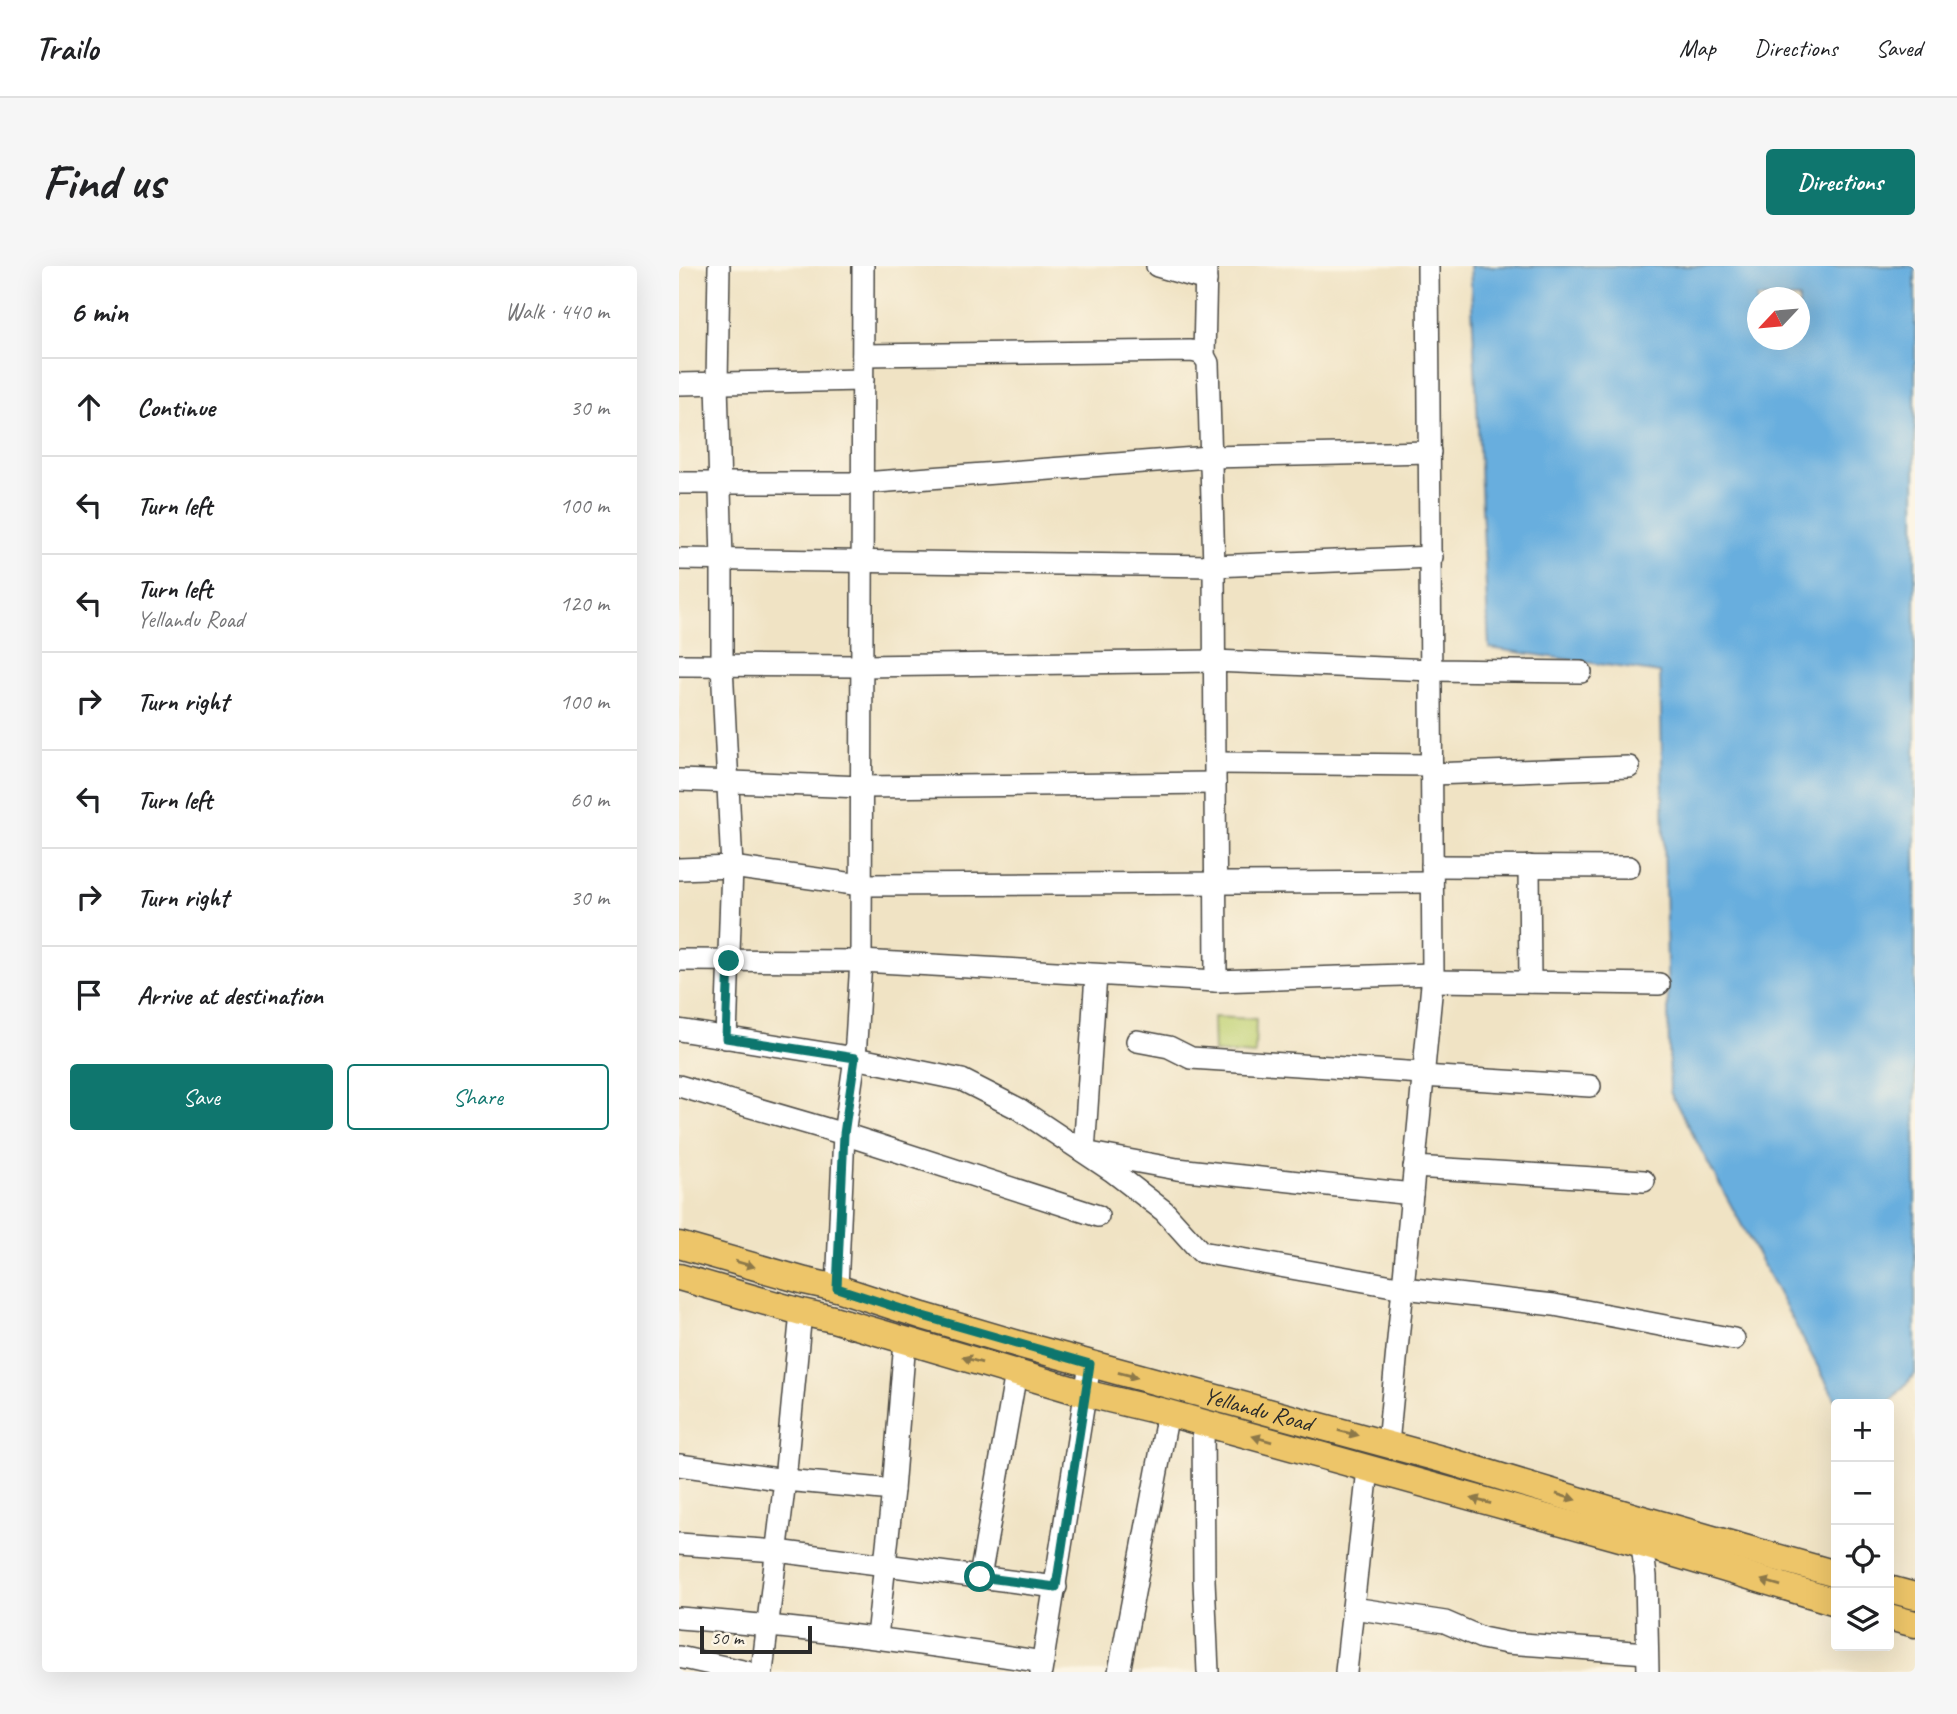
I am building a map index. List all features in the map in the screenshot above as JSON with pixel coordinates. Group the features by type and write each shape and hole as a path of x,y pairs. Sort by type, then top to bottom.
{"main road":[{"name":"Yellandu Road","path":"679,1245 837,1288 1090,1364 1388,1444 1831,1600"},
{"name":"Yellandu Road","path":"679,1277 833,1319 1084,1394 1203,1422 1368,1469 1831,1573"},
{"path":"1894,1590 1915,1596"},
{"path":"1894,1619 1915,1625"}],"street":[{"path":"719,266 716,383 722,560 722,665 732,867 726,1038"},
{"path":"837,1288 844,1134 855,1058 861,961 863,266"},
{"path":"1157,266 1206,273 1204,356 1207,363 1214,566 1216,981"},
{"path":"1388,1444 1432,977 1429,266"},
{"path":"863,355 1190,351 1204,356"},
{"path":"679,384 863,380"},
{"path":"679,483 863,483 1209,457 1430,452"},
{"path":"679,559 1214,566 1432,557"},
{"path":"679,665 862,666 1214,661 1432,670 1581,672"},
{"path":"679,779 862,787 1215,773 1629,767"},
{"path":"1529,866 1530,982"},
{"path":"679,869 732,867 861,885 1216,884 1432,874 1529,866 1629,867"},
{"path":"679,960 861,961 1216,981 1432,977 1659,984"},
{"path":"1084,1152 1096,975"},
{"path":"679,1030 855,1058 962,1080 1019,1109 1084,1152 1164,1211 1201,1252 1404,1288 1554,1305 1734,1339"},
{"path":"1137,1041 1169,1047 1191,1058 1590,1086"},
{"path":"679,1086 844,1134 1098,1216"},
{"path":"1084,1152 1177,1168 1412,1194"},
{"path":"1414,1167 1644,1181"},
{"path":"762,1672 801,1312"},
{"path":"877,1637 905,1341"},
{"path":"679,1618 877,1637 1042,1667 1090,1364"},
{"path":"980,1577 1016,1373"},
{"path":"1119,1672 1168,1413"},
{"path":"1203,1422 1204,1580 1209,1672"},
{"path":"679,1465 893,1490"},
{"path":"1346,1672 1368,1469"},
{"path":"1353,1608 1445,1622 1482,1638 1507,1643 1648,1662 1646,1576 1640,1531"},
{"path":"679,1544 777,1552 1056,1587"},
{"path":"679,1657 747,1672"}],"green space":[{"path":"1213,1017 1256,1019 1255,1055 1214,1052"}],"water":[{"path":"1470,266 1915,266 1915,1374 1892,1399 1835,1399 1670,1092 1660,673 1489,648"}],"route":[{"path":"729,961 726,1038 855,1058 844,1134 837,1288 1090,1364 1056,1587 980,1577"}]}
